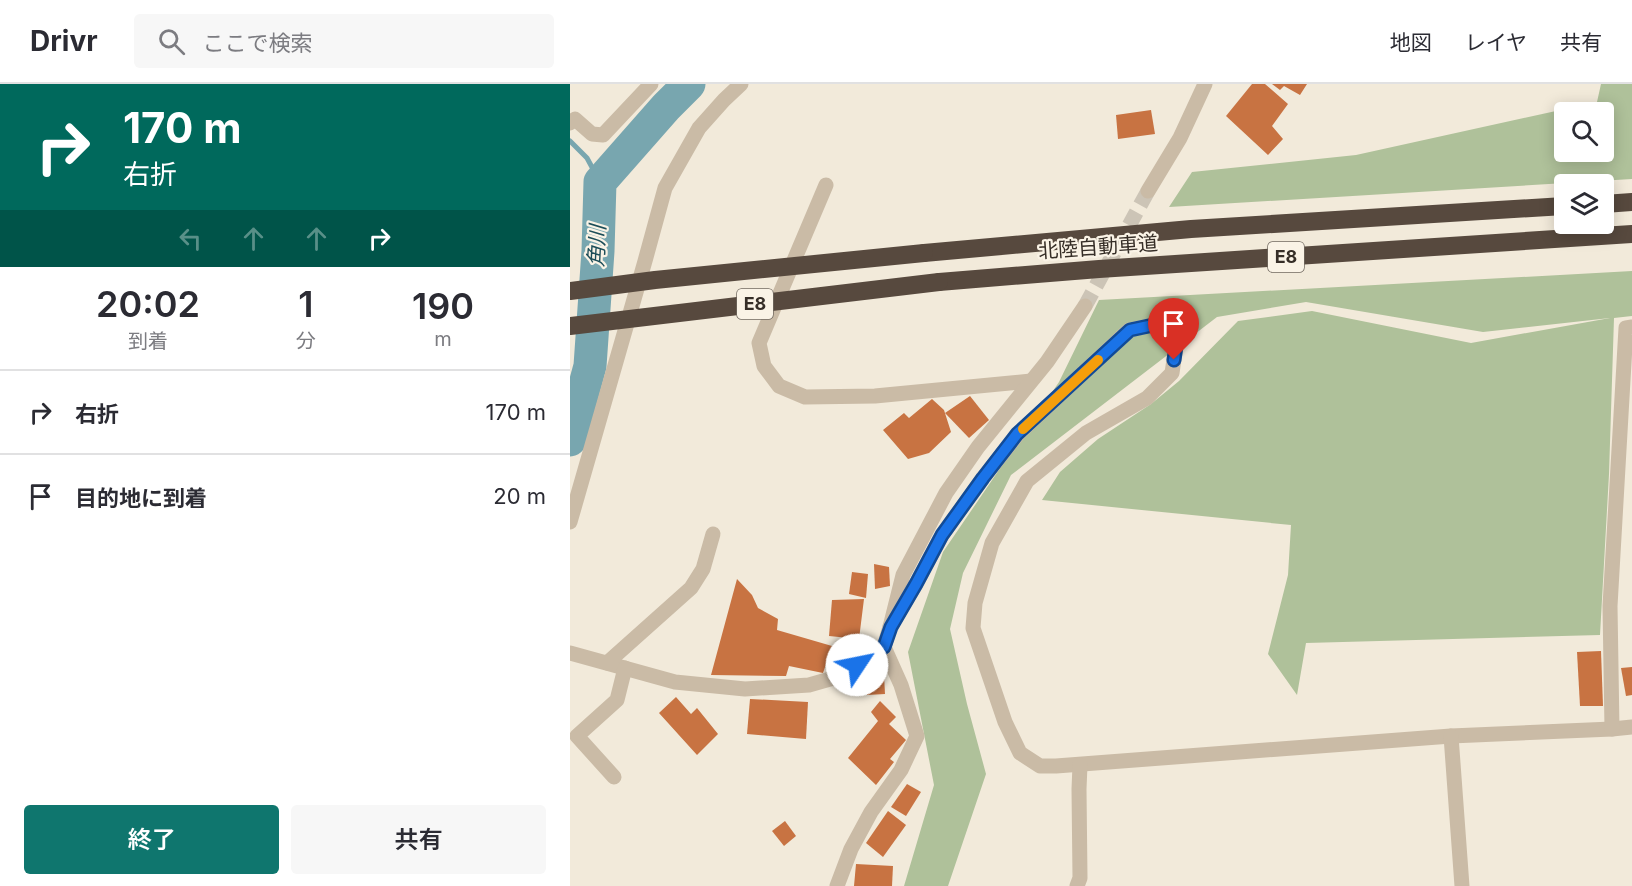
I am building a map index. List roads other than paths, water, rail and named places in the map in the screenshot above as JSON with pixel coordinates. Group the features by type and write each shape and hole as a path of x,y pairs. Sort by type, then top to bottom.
{"highway":[{"path":"1614,203 1632,202"},
{"name":"北陸自動車道","path":"570,291 656,280 1191,229 1554,207"},
{"name":"北陸自動車道","path":"570,326 939,282 1123,267 1632,234"}],"street":[{"path":"572,119 592,134 603,135 651,84"},
{"path":"570,522 665,188 699,128 741,84"},
{"path":"1148,191 1180,138 1205,84"},
{"path":"826,185 759,343 764,366 780,386 805,397 874,396 1031,381"},
{"path":"570,653 675,682 745,689 809,685 844,675 884,647 903,575 946,493 978,447 1047,362 1084,306"},
{"path":"891,627 942,535 1017,434 1130,330 1158,324 1176,346 1172,373 1147,398 1086,432 1027,481 992,543 975,603 973,628 1005,722 1020,753 1040,766 1080,765 1451,736 1632,727"},
{"path":"1612,729 1610,606 1626,328 1632,327"},
{"path":"607,663 691,588 703,569 713,534"},
{"path":"837,886 851,849 871,813 901,770 916,736 901,685 884,647"},
{"path":"614,777 577,736 617,700 625,668"},
{"path":"1451,736 1462,886"},
{"path":"1077,886 1080,878 1080,765"}],"waterway":[{"name":"角川","path":"570,440 590,366 600,182 689,84"},
{"path":"570,141 587,158 600,182"}],"tunnel":[{"path":"1085,306 1148,191"}]}
